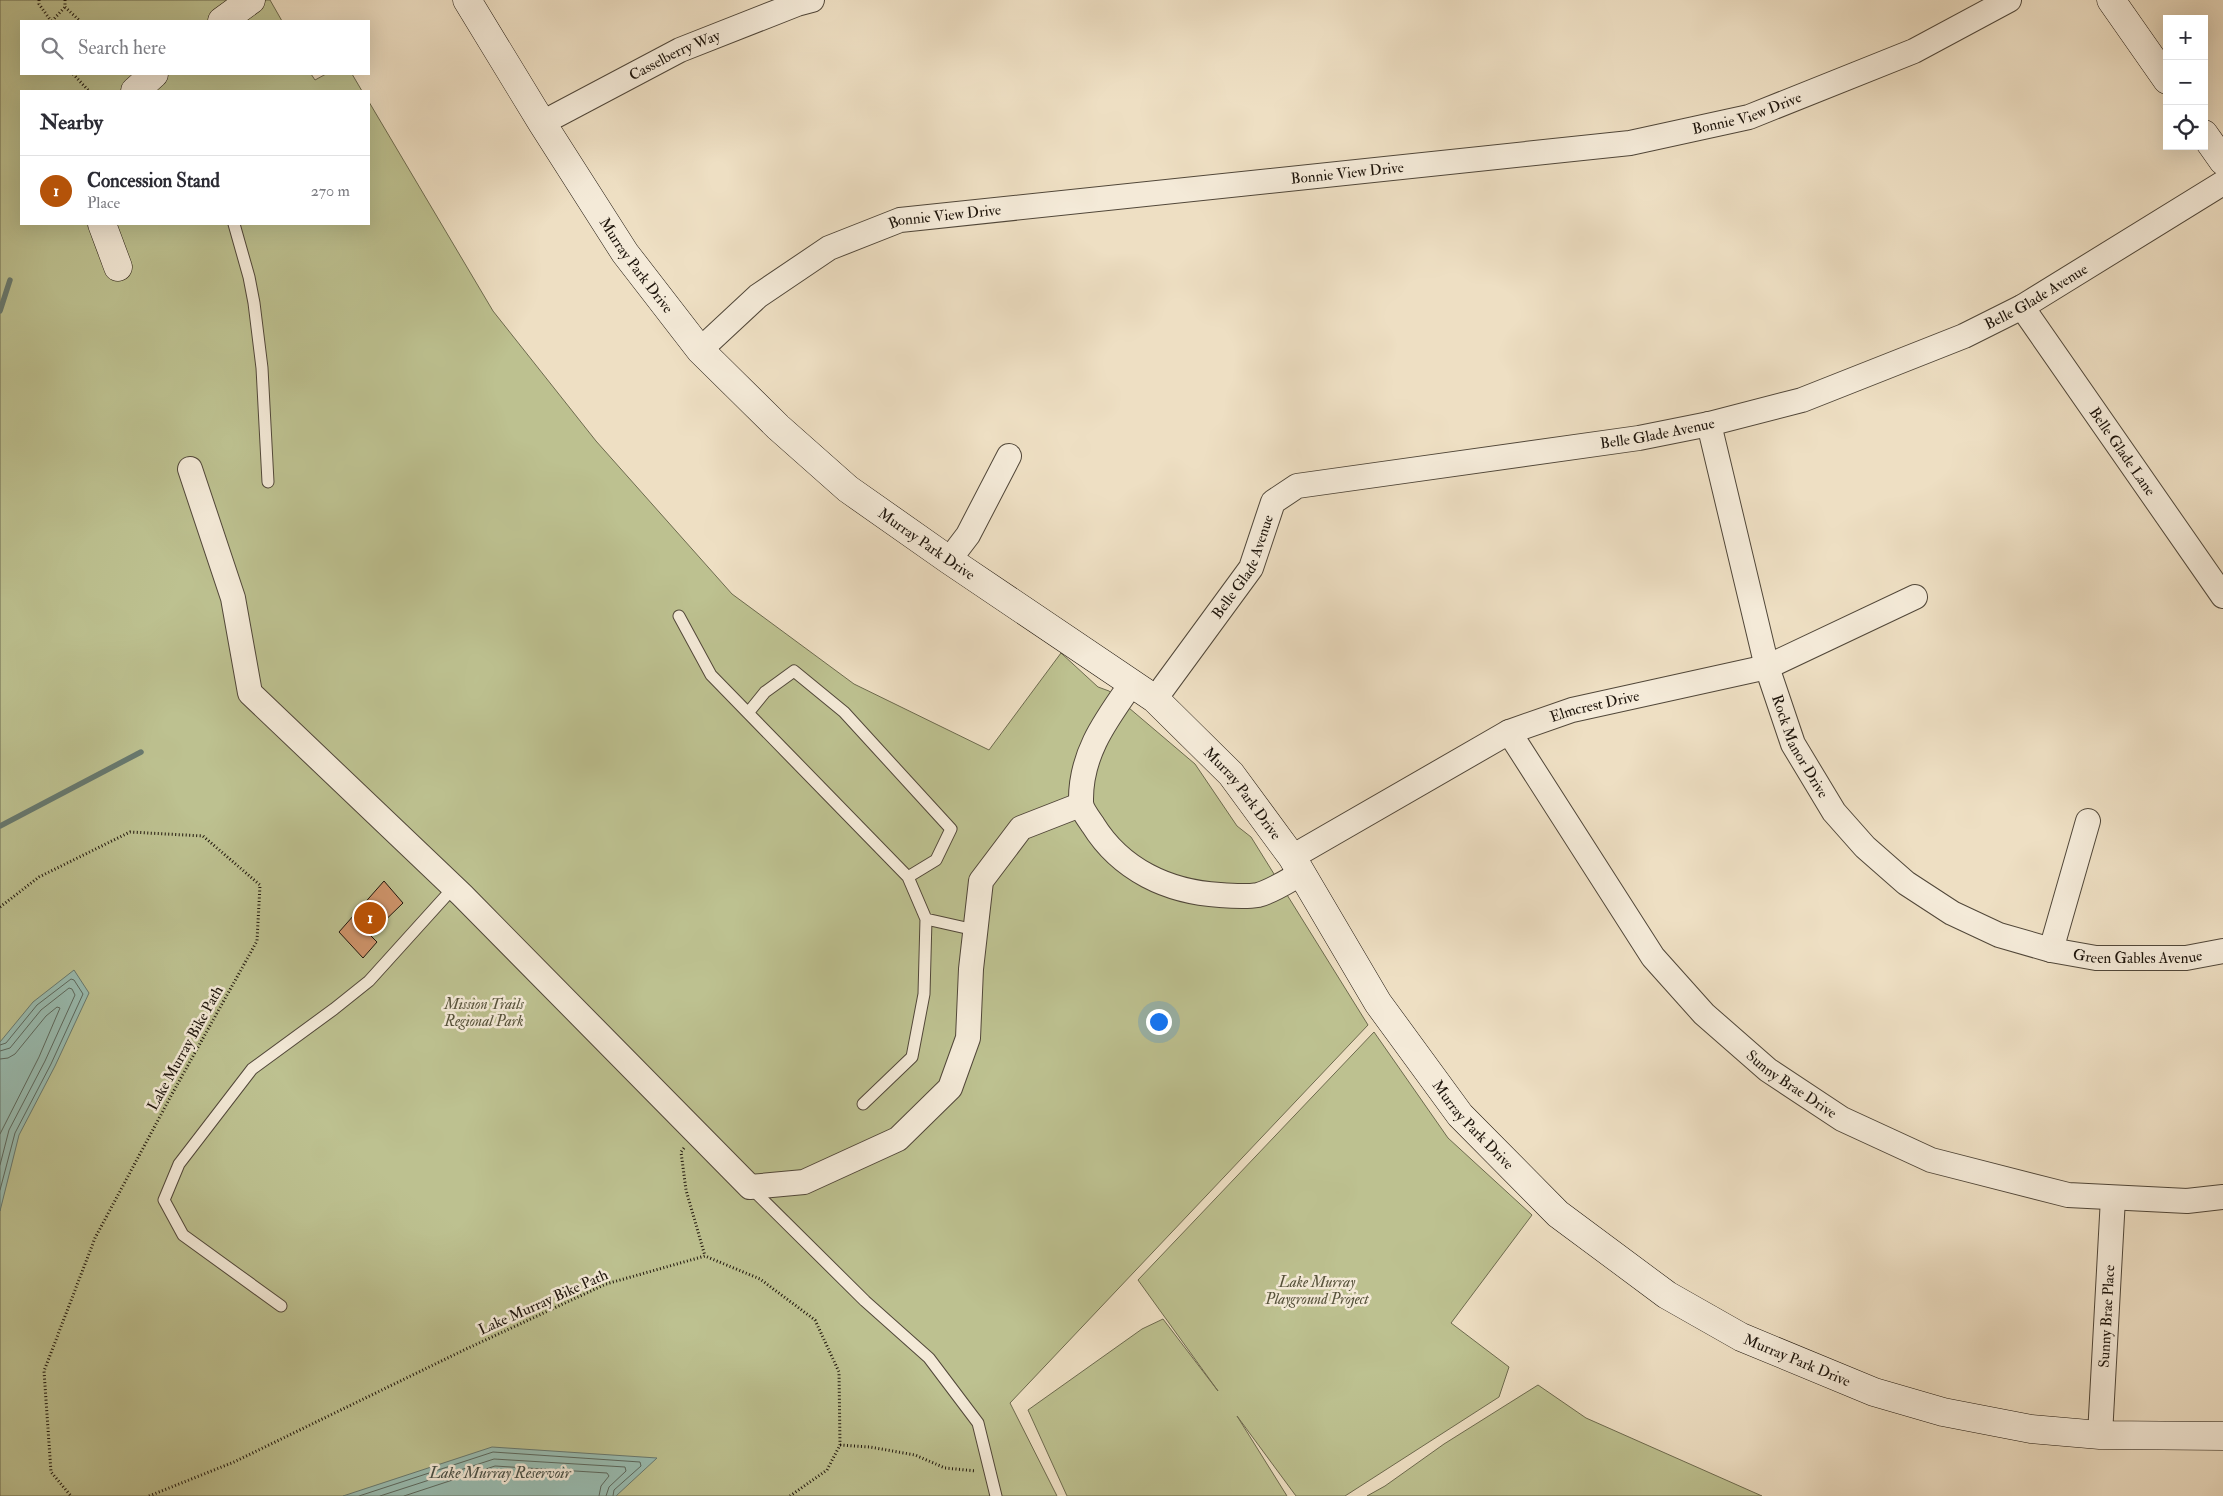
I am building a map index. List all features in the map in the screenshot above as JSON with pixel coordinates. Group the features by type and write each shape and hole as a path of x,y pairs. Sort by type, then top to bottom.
{"street":[{"name":"Murray Park Drive","path":"467,0 542,124 625,253 700,350 778,427 848,489 949,560 1155,699 1231,774 1297,865 1378,1002 1460,1115 1558,1214 1667,1295 1741,1337 1874,1392 1943,1412 2031,1428 2100,1435 2223,1436"},
{"name":"Casselberry Way","path":"542,124 680,50 797,4 812,0"},
{"name":"Bonnie View Drive","path":"700,350 758,296 829,248 900,220 1630,144 1749,117 1914,51 2009,0"},
{"path":"2111,0 2163,74"},
{"path":"2208,140 2223,161"},
{"name":"Belle Glade Avenue","path":"1155,699 1250,568 1273,502 1297,486 1639,438 1709,424 1802,400 1964,336 2022,307 2223,183"},
{"path":"102,225 118,267"},
{"name":"Belle Glade Lane","path":"2022,307 2223,596"},
{"name":"Rock Manor Drive","path":"1709,424 1767,667 1793,744 1834,812 1866,847 1906,883 1952,913 1998,935 2051,950"},
{"path":"949,560 968,535 1009,456"},
{"path":"190,469 233,598 250,693 454,887 750,1187 804,1182 898,1139 950,1088 968,1038 970,968 981,881 1021,828 1080,805 1083,773 1091,747 1102,725 1132,683"},
{"name":"Elmcrest Drive","path":"1080,805 1104,843 1118,856 1169,886 1204,894 1235,896 1259,894 1297,865 1508,732 1572,710 1767,667 1915,598"},
{"name":"Sunny Brae Drive","path":"1508,732 1653,957 1704,1014 1768,1070 1842,1119 1931,1160 2068,1195 2187,1201 2223,1197"},
{"path":"2051,950 2088,821"},
{"name":"Green Gables Avenue","path":"2051,950 2096,958 2186,958 2223,951"},
{"name":"Sunny Brae Place","path":"2100,1435 2113,1198"}],"lane":[{"path":"234,225 249,276 254,303 262,368 268,482"},
{"path":"679,616 711,675 908,878 926,919 924,994 912,1056 863,1104"},
{"path":"748,713 765,692 794,671 844,712 951,829 936,860 908,878"},
{"path":"281,1306 183,1234 164,1200 179,1164 252,1069 369,981 454,887"},
{"path":"926,919 975,930"},
{"path":"750,1187 865,1302 929,1358 978,1423 996,1496"}],"path":[{"path":"38,0 51,20"},
{"path":"65,0 65,7 79,20"},
{"path":"53,20 65,7"},
{"path":"74,75 88,90"},
{"name":"Lake Murray Bike Path","path":"0,907 39,877 130,832 203,836 260,885 257,941 167,1102 95,1238 44,1371 51,1472 71,1496"},
{"path":"696,1132 681,1152 686,1190 705,1256 760,1279 815,1320 839,1372 840,1445 827,1470 790,1496"},
{"name":"Lake Murray Bike Path","path":"149,1496 234,1462 464,1350 606,1284 705,1256"},
{"path":"840,1445 870,1446 915,1455 945,1468 990,1472"}],"green space":[{"name":"Mission Trails Regional Park","path":"0,0 270,0 281,20 20,20 20,75 312,75 315,80 324,75 353,75 361,90 20,90 20,225 370,225 370,104 493,311 596,441 732,594 854,684 989,750 1061,653 1098,687 1109,691 1195,764 1237,826 1251,837 1368,1025 1010,1403 1057,1496 0,1496"},
{"name":"Lake Murray Playground Project","path":"1374,1032 1448,1138 1532,1215 1451,1323 1509,1367 1499,1397 1345,1496 1296,1496 1237,1416 1287,1496 1067,1496 1028,1410 1142,1329 1163,1319 1218,1391 1138,1280"},
{"path":"1538,1385 1586,1418 1762,1496 1367,1496 1385,1486 1444,1444"}],"water":[{"path":"74,970 89,993 55,1066 19,1135 0,1211 0,1042 33,1002"},
{"name":"Lake Murray Reservoir","path":"492,1447 657,1458 616,1496 343,1496"}],"building":[{"path":"384,881 403,903 370,935 377,942 363,958 339,932"}],"waterway":[{"path":"0,311 10,280"},
{"path":"0,826 141,752"}],"place":[{"name":"Concession Stand","path":"370,918"}]}
